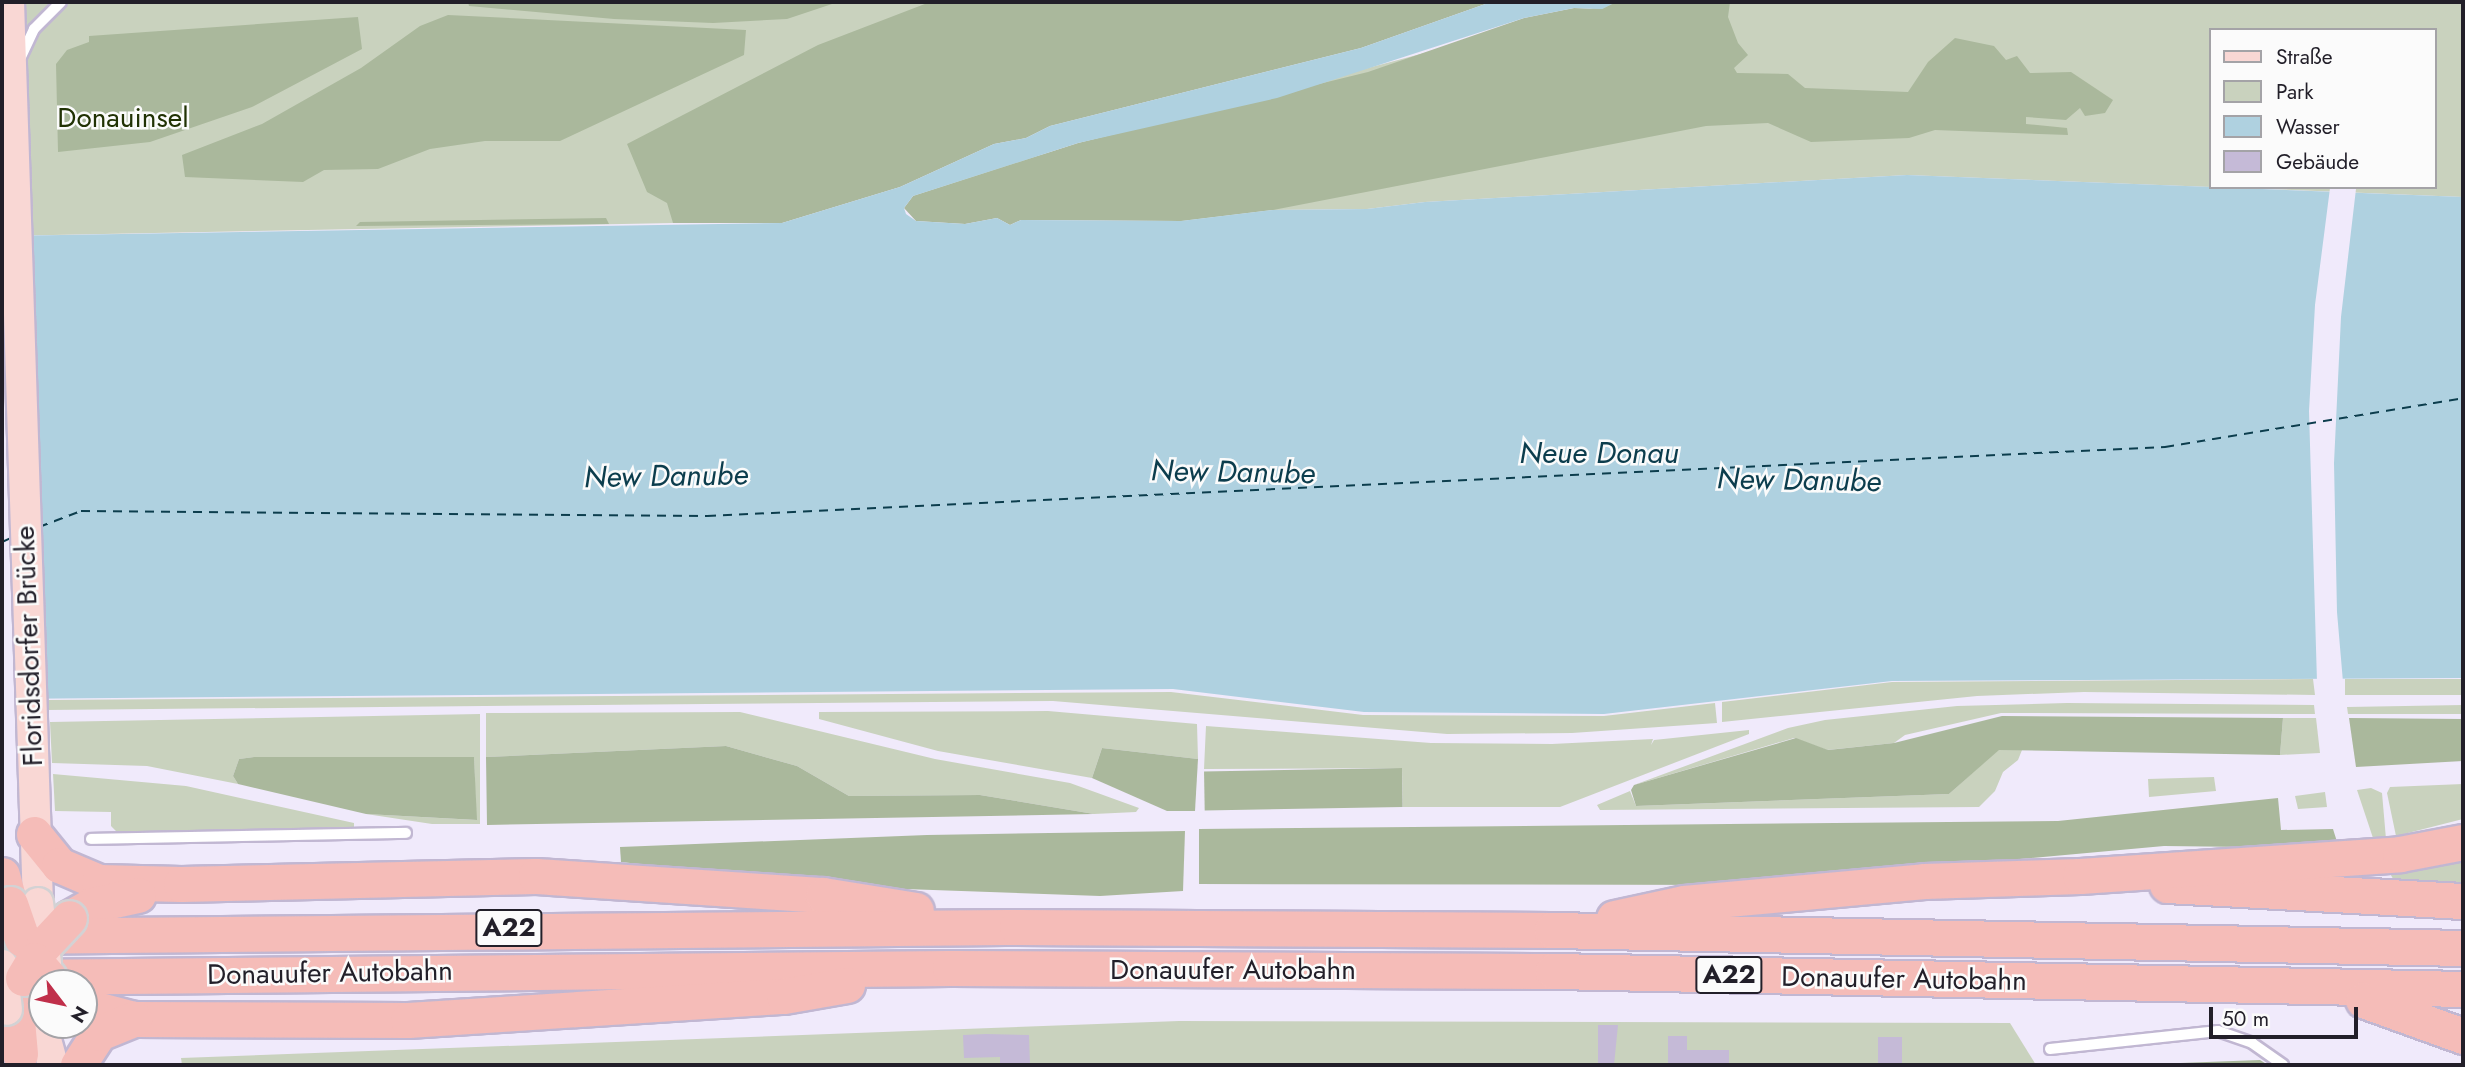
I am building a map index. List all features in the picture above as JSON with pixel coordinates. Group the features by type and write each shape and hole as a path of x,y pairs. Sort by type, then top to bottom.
{"highway":[{"path":"34,834 59,865 82,878 181,884 427,876 673,883 823,895 1017,927"},
{"path":"1552,930 1684,903 1924,881 2080,876 2453,844"},
{"path":"2080,876 2193,888 2463,901"},
{"path":"15,1055 25,962 69,918 102,901 181,884"},
{"name":"Donauufer Autobahn","path":"25,962 1017,927 1552,930 2463,948"},
{"name":"Donauufer Autobahn","path":"25,962 1553,971 2463,989"},
{"path":"98,1010 134,1019 508,1017 784,996 950,968"},
{"path":"2319,987 2418,1016 2463,1036"},
{"path":"78,1065 99,1033 134,1019"}],"main road":[{"name":"Floridsdorfer Brücke","path":"9,2 34,834 25,962"},
{"path":"25,962 53,1065"},
{"path":"25,962 67,1065"}],"lane":[{"path":"12,80 34,29 61,2"},
{"path":"91,839 406,833"},
{"path":"2050,1049 2218,1031 2252,1043 2283,1065"}],"green space":[{"name":"Donauinsel","path":"2,2 1491,2 673,223 2,236"},
{"path":"468,2 838,2 787,19 713,23 614,19 469,6"},
{"path":"930,2 1491,2 1361,48 1050,126 1026,138 994,144 900,187 782,223 673,223 667,203 647,192 627,144 818,45"},
{"path":"1616,2 2463,2 2463,197 2267,189 2437,189 2437,28 2210,28 2210,187 1907,175 1425,202 1367,209 1273,210 1181,221 913,196 1026,159"},
{"path":"1616,2 1730,2 1728,17 1738,43 1748,55 1734,68 1737,73 1788,74 1805,88 1908,92 1928,62 1955,38 1994,46 2006,60 2017,56 2030,73 2071,72 2113,100 2105,113 2085,116 2080,108 2066,120 2026,117 2026,124 2067,128 2068,135 1935,130 1909,138 1811,142 1768,123 1706,126 1273,210 1181,221 1021,220 1010,225 997,218 965,224 916,221 904,208 913,196 1078,143 1368,72 1524,18 1574,8 1602,9"},
{"path":"448,15 746,30 744,55 560,141 485,141 430,149 378,169 324,170 303,182 185,177 182,155 262,124 361,68 420,26"},
{"path":"358,17 362,49 252,107 150,142 58,152 56,64 67,50 89,42 89,36"},
{"path":"606,218 609,224 356,226 360,222"},
{"path":"2313,679 2315,695 2084,692 1977,696 1722,722 1722,702 1892,682"},
{"path":"2345,679 2463,679 2463,695 2345,695"},
{"path":"1171,692 1363,715 1604,716 1715,703 1717,723 1572,733 1447,734 1053,701 46,710 46,700"},
{"path":"2067,703 2314,705 2315,714 2001,713 1905,735 1894,743 1827,750 1794,738 1634,785 1788,728 1825,720 1957,706"},
{"path":"2463,705 2463,714 2348,714 2347,707"},
{"path":"1048,711 1197,724 1198,759 1102,748 1092,778 938,751 819,719 819,712"},
{"path":"740,712 935,759 1070,783 1139,808 1136,812 1094,814 980,795 849,796 797,766 726,746 486,757 486,713"},
{"path":"480,714 480,824 432,824 366,814 476,820 474,757 254,757 239,759 233,776 238,784 147,766 52,763 50,722"},
{"path":"2002,716 2283,718 2280,755 1999,750 1949,794 1636,806 1631,790 1634,785 1796,738 1828,750 1894,743"},
{"path":"2283,718 2316,718 2320,753 2280,755"},
{"path":"2349,718 2463,719 2463,761 2356,767"},
{"path":"1206,726 1431,743 1552,744 1653,739 1651,745 1654,740 1749,730 1749,734 1560,807 1403,807 1402,768 1204,769"},
{"path":"726,746 797,766 849,796 980,795 1094,814 487,825 486,757"},
{"path":"1102,748 1198,759 1195,811 1167,811 1092,778"},
{"path":"1998,750 2022,750 2018,760 2003,772 1995,791 1979,807 1600,810 1597,805 1630,791 1636,806 1949,794"},
{"path":"474,757 477,820 366,814 238,784 233,776 239,759"},
{"path":"1402,768 1403,807 1205,810 1204,771"},
{"path":"53,774 186,786 354,823 354,828 118,833 111,826 111,812 55,811"},
{"path":"2214,777 2216,791 2149,797 2148,779"},
{"path":"2463,784 2463,819 2396,836 2387,793 2390,787"},
{"path":"2371,788 2382,793 2386,839 2375,844 2357,790"},
{"path":"2325,792 2327,807 2298,809 2295,796"},
{"path":"2278,798 2281,830 2333,829 2339,848 2164,846 1732,885 1199,884 1199,829 2058,821"},
{"path":"1185,831 1183,891 1100,896 848,887 621,862 620,847 927,835"},
{"path":"2463,856 2463,884 2397,886 2387,868"},
{"path":"1179,1021 2010,1023 2036,1065 182,1065 181,1058"},
{"path":"2260,1060 2268,1065 2180,1063"}],"water":[{"name":"Neue Donau","path":"1491,2 1616,2 1602,9 1574,8 1524,18 1277,98 1078,143 913,196 904,208 906,214 916,221 965,224 997,218 1010,225 1021,220 1181,221 1273,210 1367,209 1425,202 1907,175 2463,197 2463,678 1892,681 1604,714 1364,712 1173,689 2,699 2,236 782,223 900,187 994,144 1026,138 1050,126 1361,48"}],"pier":[{"path":"2330,189 2356,189 2341,317 2334,463 2337,612 2343,682 2317,682 2309,411 2315,305"},
{"path":"2,232 46,702 2,703"}],"building":[{"path":"1598,1025 1618,1025 1614,1065 1598,1065"},
{"path":"963,1035 1029,1035 1030,1065 1000,1065 1000,1057 964,1058"},
{"path":"1668,1036 1687,1036 1687,1050 1729,1050 1729,1065 1668,1065"},
{"path":"1878,1037 1902,1037 1902,1063 1878,1063"}],"ferry route":[{"path":"39,527 81,511 707,516 2165,447 2463,398"},
{"path":"2,542 11,538"}],"water label":[{"name":"New Danube","path":"1233,472"},
{"name":"New Danube","path":"666,476"},
{"name":"New Danube","path":"1799,480"}]}
